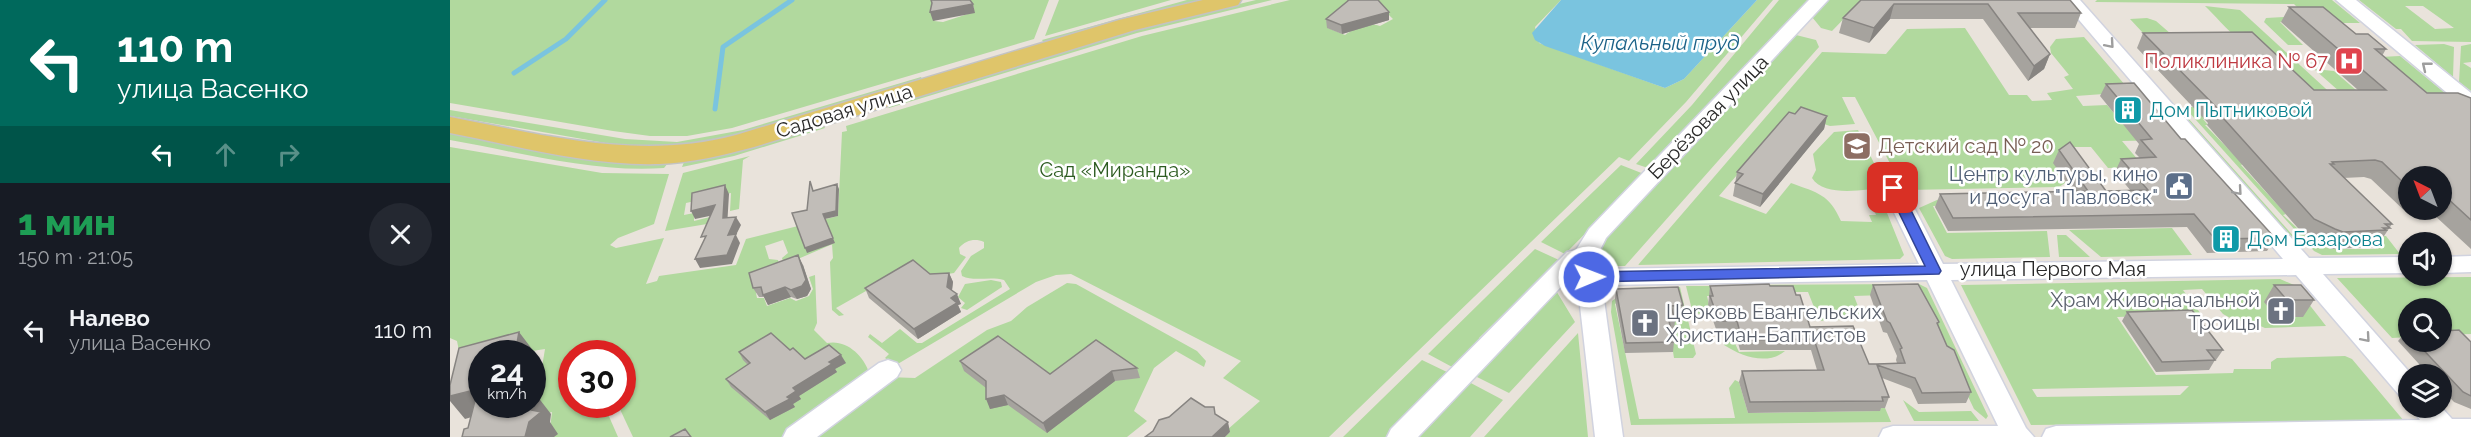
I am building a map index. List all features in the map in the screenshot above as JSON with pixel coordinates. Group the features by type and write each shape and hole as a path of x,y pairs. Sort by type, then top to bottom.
{"main road":[{"name":"Садовая улица","path":"450,125 628,155 663,156 702,151 745,141 1126,26 1230,0"}],"street":[{"name":"Берёзовая улица","path":"1582,268 1597,234 1819,0"},
{"path":"2071,0 2398,375"},
{"path":"2345,0 2471,103"},
{"path":"1893,188 2018,437 1893,437"},
{"path":"2452,265 2471,264"},
{"name":"улица Первого Мая","path":"1582,268 1934,271 2398,265"},
{"path":"1401,437 1554,277 1582,268 1609,437"},
{"path":"797,437 888,370"},
{"path":"2438,418 2456,433"},
{"path":"2056,437 2456,433"}],"green space":[{"path":"450,0 964,0 934,21 943,22 974,12 974,7 965,0 1049,0 1034,39 732,128 687,136 650,136 450,103"},
{"path":"1059,0 1171,0 1045,36"},
{"path":"1187,0 1203,0 1045,44 1042,40"},
{"path":"1256,0 1272,0 1137,33 889,108 887,105 1131,30"},
{"name":"Сад «Миранда»","path":"1290,0 1561,0 1535,27 1539,43 1665,88 1684,79 1757,0 1773,0 1686,102 1629,161 1619,157 1329,437 1225,437 1230,432 1227,430 1260,401 1223,378 1241,361 1071,274 1056,275 1036,282 896,365 885,358 889,354 868,337 870,334 882,343 900,329 917,343 922,343 1010,289 1004,280 972,279 962,276 961,271 971,256 984,248 984,242 971,240 959,248 960,254 966,257 954,273 935,276 903,270 836,308 844,315 839,316 832,310 830,262 833,258 832,244 784,265 782,258 788,253 783,240 765,246 769,259 778,260 781,272 756,293 757,298 764,298 767,306 790,298 796,301 809,296 813,289 809,277 815,275 817,323 814,330 827,343 841,343 853,350 863,360 869,372 788,437 633,437 624,418 636,418 636,340 558,340 558,418 610,418 618,437 549,437 552,412 546,414 546,340 468,340 468,352 459,351 457,341 450,338 450,147 602,173 669,174 654,224 618,238 610,245 616,248 664,238 646,284 657,281 659,276 736,265 746,239 838,216 842,132 847,131 846,126 1142,36","holes":["1387,13 1393,19 1380,26 1362,26 1345,35 1328,28"]},
{"path":"1779,0 1811,0 1648,168 1636,164 1692,105"},
{"path":"1827,0 1862,0 1832,31 1821,28 1812,17"},
{"path":"2097,0 2332,0 2360,23 2342,23 2299,9 2294,4 2095,2"},
{"path":"2359,0 2471,0 2471,42 2412,41 2401,29 2396,29","holes":["2405,6 2423,6 2454,28 2435,29"]},
{"path":"2205,6 2240,10 2337,99 2318,96 2281,76 2246,47"},
{"path":"2284,17 2288,21 2280,22 2303,45 2288,45 2264,22 2266,18"},
{"path":"2147,18 2156,21 2171,34 2156,47 2130,19"},
{"path":"1965,28 2009,95 2027,95 2032,101 2052,100 2047,93 2073,89 2064,77 2069,75 2051,53 2050,47 2056,39 2084,37 2131,92 2076,96 2083,106 2107,105 2125,126 2169,140 2122,141 2144,167 2108,168 2091,147 2071,147 2059,173 2065,183 2059,187 1907,190 1903,188 1855,97 1842,97 1855,124 1830,126 1790,113 1719,196 1766,214 1791,183 1822,196 1832,205 1841,221 1872,222 1869,215 1876,215 1869,198 1881,198 1904,255 1900,259 1638,265 1822,52 1886,54 1907,29"},
{"path":"1796,35 1816,40 1819,47 1625,266 1609,266 1598,260 1597,248"},
{"path":"2444,44 2454,47 2453,77 2415,45"},
{"path":"2471,44 2471,62 2463,63 2471,68 2471,91 2459,82 2461,46"},
{"path":"2400,56 2451,98 2424,98 2380,57"},
{"path":"2314,69 2334,71 2364,97 2340,92"},
{"path":"921,77 923,81 712,142 655,148 617,145 450,116 450,110 625,139 677,142 743,130"},
{"path":"2190,107 2247,107 2203,119 2208,125 2205,125 2243,164 2241,165 2286,214 2283,215 2313,243 2331,249 2376,249 2374,246 2379,245 2376,241 2382,241 2377,236 2386,236 2398,254 2322,255 2314,251 2187,110"},
{"path":"2176,108 2179,108 2304,248 2298,249"},
{"path":"823,124 825,128 734,156 682,167 684,162 727,153"},
{"path":"1858,130 1886,188 1846,191 1826,188 1818,184 1812,178 1816,170 1813,154 1834,132"},
{"path":"450,133 586,158 668,163 664,168 637,169 583,165 450,140"},
{"path":"750,156 743,160 739,209 730,211 731,193 686,203 684,215 694,213 694,221 714,216 713,223 665,231 683,173"},
{"path":"1621,165 1644,174 1565,254 1541,242"},
{"path":"1946,196 1955,205 1933,206 1947,233 2047,231 2050,257 1952,259 1945,256 1919,208"},
{"path":"2172,228 2192,255 2101,257 2069,230"},
{"path":"2057,235 2066,235 2090,257 2059,257"},
{"path":"1535,249 1559,260 1479,338 1482,340 1454,368 1428,354"},
{"path":"2452,277 2471,277 2471,334 2452,335 2452,298 2398,298 2398,338 2392,338 2337,278 2398,278 2398,286 2452,286"},
{"path":"2280,279 2294,285 2326,326 2265,328 2251,322 2234,320 2223,314 2202,289 2183,290 2201,314 2117,317 2156,375 2233,373 2234,369 2271,369 2271,362 2277,358 2345,356 2352,359 2398,414 2398,418 2404,421 2031,425 1961,285","holes":["2189,386 2180,395 2037,397 2032,389"]},
{"path":"991,280 1001,282 1002,287 967,310 961,308 965,303 958,297 965,284"},
{"path":"1067,283 1076,284 1197,351 1206,361 1204,367 1176,351 1154,368 1134,411 1147,421 1127,437 804,437 887,377 915,378 987,330 1011,321 1027,307"},
{"path":"1916,284 1915,294 1854,296 1863,319 1816,321 1813,313 1816,312 1808,292 1751,292 1749,285"},
{"path":"1919,284 1927,288 1988,416 1986,419 1974,409 1919,294"},
{"path":"1686,286 1740,286 1728,296 1707,296 1711,313 1693,314"},
{"path":"1680,287 1685,309 1623,298 1615,304 1639,419 1735,418 1729,388 1735,380 1739,382 1748,413 1879,411 1878,408 1885,408 1891,422 1631,425 1611,312 1612,301 1630,288"},
{"path":"1555,289 1575,322 1509,393 1473,375"},
{"path":"1687,316 1696,354 1693,358 1674,358 1670,333 1675,332 1672,317"},
{"path":"1578,333 1588,437 1484,437"},
{"path":"1726,336 1732,337 1739,352 1785,351 1770,358 1746,356 1724,345"},
{"path":"1422,360 1449,373 1387,437 1343,437"},
{"path":"1467,381 1503,400 1470,437 1414,437"},
{"path":"1903,400 1919,412 1971,411 1979,421 1914,421"},
{"path":"516,418 532,418 489,431"}],"water":[{"name":"Купальный пруд","path":"1561,0 1757,0 1684,79 1665,88 1545,46 1535,40 1532,33"}],"building":[{"path":"931,0 970,0 973,4 930,12"},
{"path":"1349,0 1378,0 1389,12 1341,25 1326,19"},
{"path":"1861,0 2070,0 2081,13 2018,13 2050,54 2034,66 1988,4 1894,4 1874,28 1843,18"},
{"path":"2289,7 2323,7 2356,34 2368,34 2386,49 2375,49 2427,93 2458,93 2471,98 2471,220 2452,203 2452,166 2398,166 2398,177 2382,162 2375,160 2332,162 2334,164 2330,164 2392,224 2385,224 2390,228 2343,232 2314,219 2215,109 2218,109 2143,33 2252,32 2314,90 2386,90"},
{"path":"2134,83 2181,139 2185,139 2275,238 2215,239 2194,214 1953,218 1940,194 2088,191 2059,150 2070,142 2106,191 2148,190 2121,159 2156,157 2141,140 2152,139 2106,84"},
{"path":"1801,107 1827,116 1763,194 1735,183 1743,174 1737,172 1789,112 1795,114"},
{"path":"810,181 813,191 837,184 836,211 823,214 833,238 805,248 792,213 807,210"},
{"path":"725,185 723,218 736,217 728,235 736,234 727,255 695,259 706,236 701,237 715,205 691,211 692,193"},
{"path":"798,255 806,280 802,286 791,290 785,287 763,295 761,287 753,288 749,273"},
{"path":"913,260 930,274 949,273 947,287 957,294 951,298 957,303 914,329 865,288"},
{"path":"1769,284 1770,286 1793,286 1796,295 1800,295 1810,327 1853,326 1869,364 1877,364 1905,363 1900,349 1902,348 1887,321 1873,285 1918,284 1939,322 1937,323 1947,346 1954,350 1971,392 1922,393 1915,378 1877,365 1889,397 1882,397 1883,401 1750,402 1742,371 1824,370 1814,339 1742,340 1737,321 1719,321 1710,296 1713,296 1710,286"},
{"path":"2274,285 2301,285 2314,300 2287,300"},
{"name":"Церковь Евангельских Христиан-Баптистов","path":"1678,287 1683,305 1671,306 1675,321 1669,321 1674,342 1626,343 1616,289"},
{"path":"2192,310 2223,350 2207,350 2215,360 2162,362 2127,312"},
{"path":"2452,330 2459,330 2471,342 2471,396 2463,392 2452,380 2452,364 2437,364 2425,352 2452,352"},
{"path":"519,332 518,340 489,340"},
{"path":"771,333 790,350 793,348 805,359 829,345 841,355 829,362 832,364 793,388 796,391 787,397 790,399 765,412 726,379 750,363 739,352"},
{"path":"998,336 1050,374 1096,340 1137,368 1112,371 1043,423 1004,395 986,399 986,381 960,361"},
{"path":"468,346 468,392 450,396 450,385 459,348"},
{"path":"1191,398 1205,407 1214,407 1215,414 1228,422 1212,437 1145,437 1153,431 1159,420 1169,417"},
{"path":"471,418 534,418 529,422 525,437 462,437 464,429 468,428"},
{"path":"685,429 691,437 670,437"}],"waterway":[{"path":"514,73 566,39 605,0"},
{"path":"715,109 723,47 792,0"}],"place":[{"name":"Поликлиника № 67","path":"2349,61"},
{"name":"Дом Пытниковой","path":"2128,110"},
{"name":"Детский сад № 20","path":"1857,146"},
{"name":"Центр культуры, кино и досуга \"Павловск\"","path":"2179,186"},
{"name":"Дом Базарова","path":"2226,239"},
{"name":"Храм Живоначальной Троицы","path":"2281,311"},
{"name":"Церковь Евангельских Христиан-Баптистов","path":"1645,323"}],"route":[{"path":"1589,277 1934,271 1893,188"}]}
